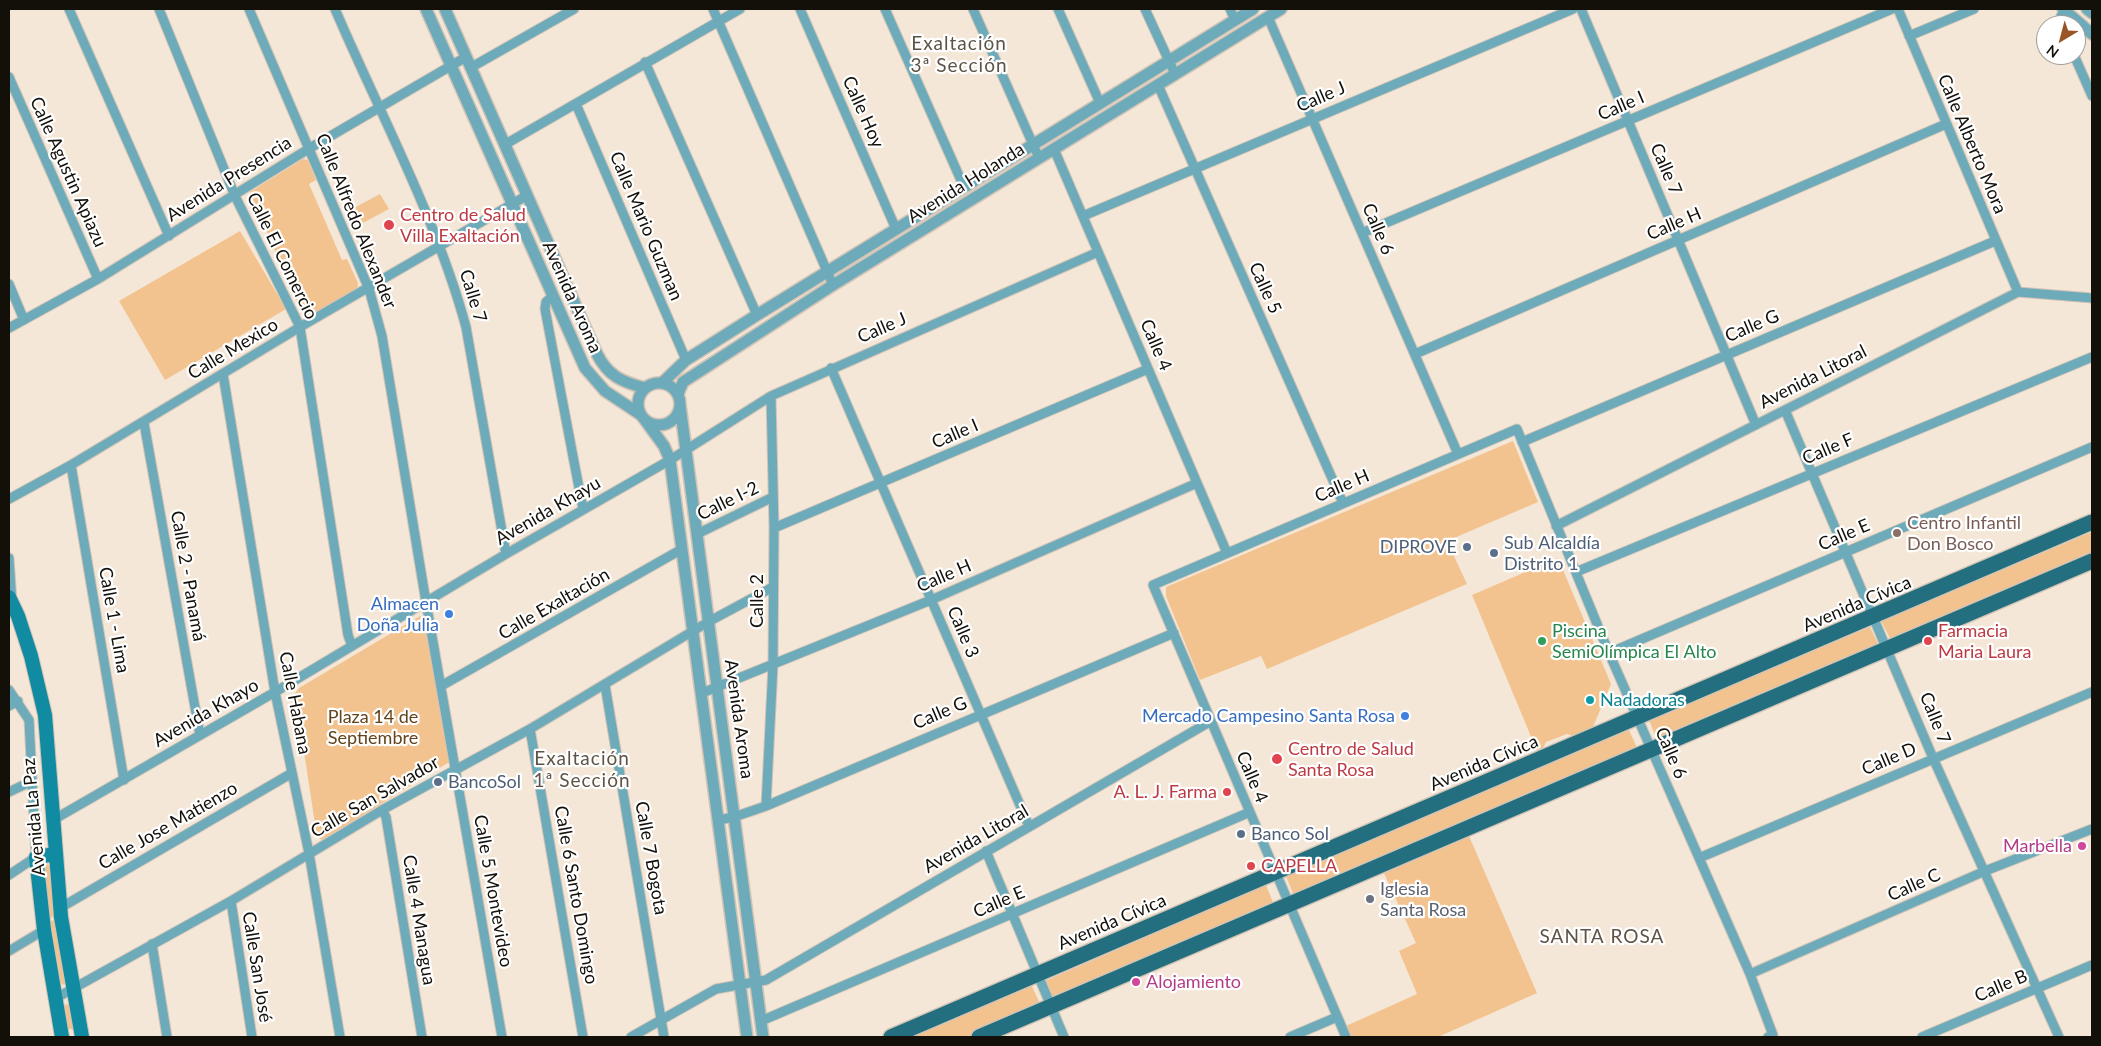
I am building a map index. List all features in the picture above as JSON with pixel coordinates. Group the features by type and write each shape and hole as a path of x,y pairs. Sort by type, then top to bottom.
{"main road":[{"name":"Avenida Cívica","path":"891,1037 1875,617 2092,522"},
{"path":"979,1037 2092,561"},
{"name":"Avenida La Paz","path":"10,600 31,656 46,716 60,908 82,1037"},
{"path":"36,857 56,854"},
{"name":"Avenida La Paz","path":"36,857 44,930 62,1037"}],"street":[{"path":"69,9 169,236"},
{"name":"Calle El Comercio","path":"159,9 235,196 300,327 348,635 352,646"},
{"name":"Calle Alfredo Alexander","path":"248,9 310,148 368,289 382,336 426,602"},
{"name":"Calle 7","path":"335,9 440,247 458,296 466,327 506,554"},
{"name":"Avenida Aroma","path":"426,9 585,368 594,380 643,417 664,446 670,460 747,1037"},
{"name":"Avenida Aroma","path":"445,9 601,363 619,380 645,388"},
{"path":"470,68 574,9"},
{"path":"713,9 827,274 834,285"},
{"path":"504,145 645,62 740,9"},
{"name":"Calle Hoy","path":"800,9 896,228"},
{"path":"885,9 964,187"},
{"path":"973,9 1039,158"},
{"path":"1058,9 1100,103"},
{"path":"1146,9 1174,74"},
{"path":"1230,9 1235,20"},
{"name":"Avenida Holanda","path":"662,383 684,363 756,315 827,274 896,228 1253,9"},
{"name":"Avenida Holanda","path":"679,400 680,386 689,378 834,285 1281,9"},
{"name":"Calle J","path":"1083,216 1573,9"},
{"name":"Calle 7","path":"1581,9 1756,425"},
{"name":"Calle I","path":"1362,233 1892,9"},
{"name":"Calle Alberto Mora","path":"1898,9 2018,292"},
{"path":"1909,36 1973,9"},
{"path":"2065,9 2092,34"},
{"path":"2087,9 2092,13"},
{"name":"Calle 6","path":"1268,16 1458,454"},
{"name":"Avenida Presencia","path":"9,328 98,279 310,148 466,57"},
{"path":"645,62 756,315"},
{"path":"2078,65 2092,96"},
{"name":"Calle Agustin Apiazu","path":"9,77 98,279"},
{"name":"Calle 5","path":"1158,85 1343,504"},
{"name":"Calle Mario Guzman","path":"576,104 684,363"},
{"name":"Calle H","path":"1415,354 1946,124"},
{"name":"Calle 4","path":"1054,149 1227,553"},
{"name":"Calle Mexico","path":"9,499 144,423 300,327 526,196"},
{"name":"Calle G","path":"1522,442 1995,241"},
{"name":"Calle J","path":"686,448 771,396 1098,252"},
{"path":"9,284 24,320"},
{"path":"2018,292 2092,298"},
{"name":"Avenida Litoral","path":"1556,526 2018,292"},
{"path":"553,296 546,302 546,309 583,509"},
{"name":"Calle F","path":"1576,572 2092,357"},
{"path":"684,363 689,378"},
{"name":"Calle 3","path":"831,368 1029,826"},
{"name":"Calle I","path":"774,528 1148,369"},
{"name":"Calle Habana","path":"223,374 275,692 309,854 340,1037"},
{"path":"662,383 674,389 679,400 676,417 664,425 651,423 643,417 639,397 645,388 662,383"},
{"name":"Calle 2","path":"766,806 773,665 774,528 771,396"},
{"name":"Avenida Aroma","path":"679,400 763,1037"},
{"name":"Calle 7","path":"1786,410 1933,758 2059,1037"},
{"name":"Calle 2 - Panamá","path":"144,423 200,734"},
{"name":"Calle 6","path":"1517,429 1609,653 1750,974 1771,1036"},
{"name":"Calle H","path":"1153,585 1517,429"},
{"name":"Calle E","path":"1609,653 2092,447"},
{"name":"Avenida Khayu","path":"426,602 670,460 686,448"},
{"name":"Calle 1 - Lima","path":"71,465 124,780"},
{"name":"Calle H","path":"702,693 931,600 1197,483"},
{"name":"Calle I-2","path":"697,534 772,497"},
{"name":"Calle Exaltación","path":"441,686 682,550"},
{"path":"9,558 10,600"},
{"name":"Calle 4","path":"1153,585 1346,1037"},
{"name":"Calle San Salvador","path":"56,998 231,901 382,810 530,729 708,622 773,587"},
{"name":"Avenida Khayo","path":"53,820 275,692 426,602"},
{"name":"Calle 5 Montevideo","path":"426,602 502,1037"},
{"name":"Calle G","path":"718,820 734,817 766,806 1174,633"},
{"name":"Calle 7 Bogota","path":"605,685 664,1037"},
{"name":"Avenida La Paz","path":"9,690 29,720 36,857"},
{"name":"Calle D","path":"1699,858 2092,692"},
{"path":"9,706 18,701"},
{"name":"Avenida Litoral","path":"632,1037 716,989 766,980 1211,721"},
{"name":"Calle 6 Santo Domingo","path":"530,729 583,1037"},
{"name":"Calle Jose Matienzo","path":"60,908 292,773"},
{"path":"9,792 32,781"},
{"name":"Calle 4 Managua","path":"382,810 386,817 422,1037"},
{"name":"Calle E","path":"761,1021 1250,812"},
{"name":"Calle C","path":"1750,974 1985,871 2092,828"},
{"path":"986,852 1064,1037"},
{"path":"9,875 36,857"},
{"name":"Calle San José","path":"231,901 252,1037"},
{"path":"9,950 44,930"},
{"path":"152,944 167,1037"},
{"name":"Calle B","path":"1922,1037 2092,966"},
{"path":"1290,1037 1337,1017"}],"green space":[{"path":"303,159 308,160 316,180 309,184 342,260 347,259 358,283 357,291 305,321 250,192"},
{"path":"380,194 389,209 359,225 350,210"},
{"path":"240,231 286,309 165,380 119,301"},
{"path":"1513,441 1538,502 1447,541 1467,584 1267,669 1261,656 1200,680 1166,596 1166,587"},
{"path":"2092,532 2092,555 1891,640 1881,621"},
{"name":"Piscina SemiOlímpica El Alto","path":"1558,558 1611,684 1593,727 1573,736 1567,734 1546,742 1542,750 1537,751 1472,595"},
{"name":"Plaza 14 de Septiembre","path":"420,616 426,616 451,761 322,840 317,837 295,693 299,688"},
{"path":"1870,627 1879,646 1657,740 1649,720"},
{"path":"1629,730 1638,750 1294,896 1286,876"},
{"path":"1469,836 1537,993 1438,1037 1351,1037 1346,1026 1417,994 1399,951 1416,943 1383,871"},
{"path":"47,864 50,866 54,917 49,918 45,867"},
{"path":"1266,885 1274,905 1054,1000 1045,981"},
{"path":"55,920 66,982 63,985 61,983 50,921"},
{"path":"1032,986 1041,1006 967,1037 909,1037"},
{"path":"69,1004 73,1029 68,1029 64,1005"}],"place":[{"name":"Centro de Salud Villa Exaltación","path":"389,225"},
{"name":"Centro Infantil Don Bosco","path":"1897,533"},
{"name":"DIPROVE","path":"1467,547"},
{"name":"Sub Alcaldía Distrito 1","path":"1494,553"},
{"name":"Almacen Doña Julia","path":"449,614"},
{"name":"Piscina SemiOlímpica El Alto","path":"1542,641"},
{"name":"Farmacia Maria Laura","path":"1928,641"},
{"name":"Nadadoras","path":"1590,700"},
{"name":"Mercado Campesino Santa Rosa","path":"1405,716"},
{"name":"Centro de Salud Santa Rosa","path":"1277,759"},
{"name":"BancoSol","path":"438,782"},
{"name":"A. L. J. Farma","path":"1227,792"},
{"name":"Banco Sol","path":"1241,834"},
{"name":"Marbella","path":"2082,846"},
{"name":"CAPELLA","path":"1251,866"},
{"name":"Iglesia Santa Rosa","path":"1370,899"},
{"name":"Alojamiento","path":"1136,982"}],"district":[{"name":"Exaltación 3ª Sección","path":"959,55"},
{"name":"Exaltación 1ª Sección","path":"582,770"},
{"name":"SANTA ROSA","path":"1602,937"}]}
